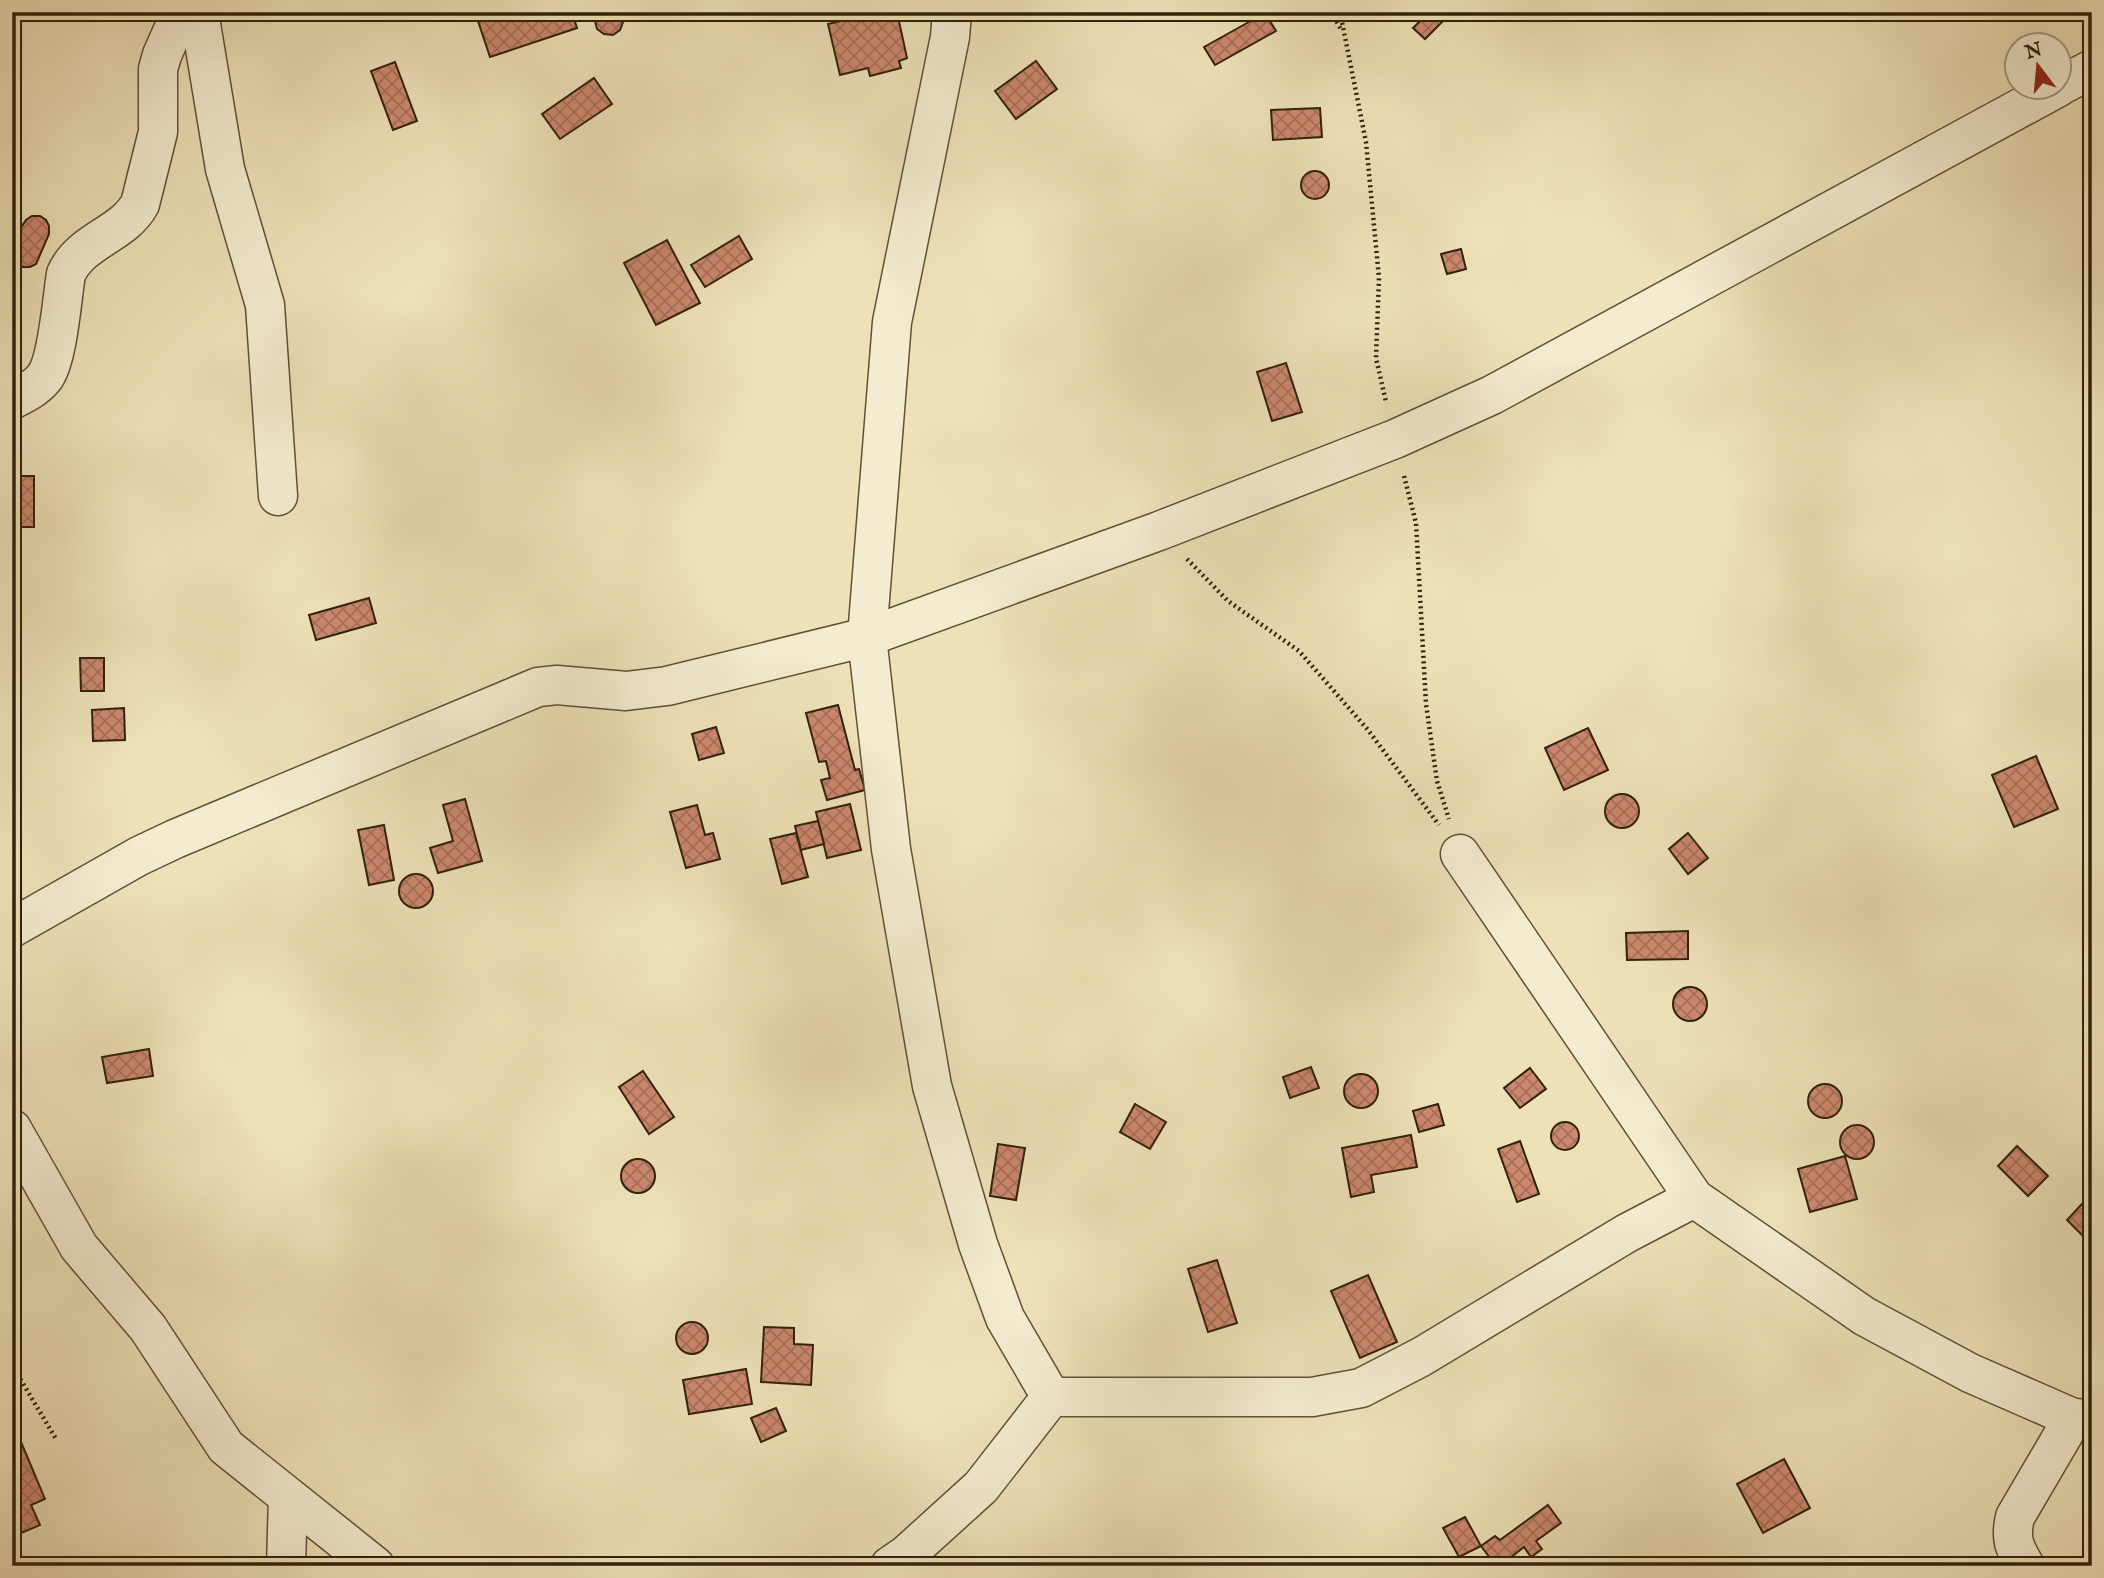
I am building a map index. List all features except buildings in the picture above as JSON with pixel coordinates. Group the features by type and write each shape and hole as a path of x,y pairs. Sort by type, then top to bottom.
{"street":[{"path":"12,400 34,388 46,376 53,358 66,274 71,263 77,255 135,214 140,204 158,132 158,69 181,12"},
{"path":"199,12 225,169 265,305 278,496"},
{"path":"952,12 950,37 892,322 867,637 891,849 932,1086 978,1244 1005,1318 1051,1397"},
{"path":"2072,80 2092,69"},
{"path":"12,928 163,845 538,687 557,685 626,691 667,686 867,637 1160,531 1395,439 1492,395 2030,102"},
{"path":"1460,854 1694,1198 1864,1316 1970,1373 2082,1419 2015,1517 2012,1533 2015,1548 2025,1566"},
{"path":"12,1129 79,1247 148,1328 226,1447 375,1566"},
{"path":"1051,1397 1312,1397 1360,1388 1421,1357 1627,1233 1694,1198"},
{"path":"890,1566 981,1488 1051,1397"},
{"path":"286,1566 288,1497"}],"path":[{"path":"1331,12 1346,38"},
{"path":"1340,12 1366,142 1377,265 1376,358 1416,523 1426,704 1437,781 1460,854"},
{"path":"1160,531 1228,601 1298,651 1368,730 1460,854"},
{"path":"12,1365 56,1439"}]}
